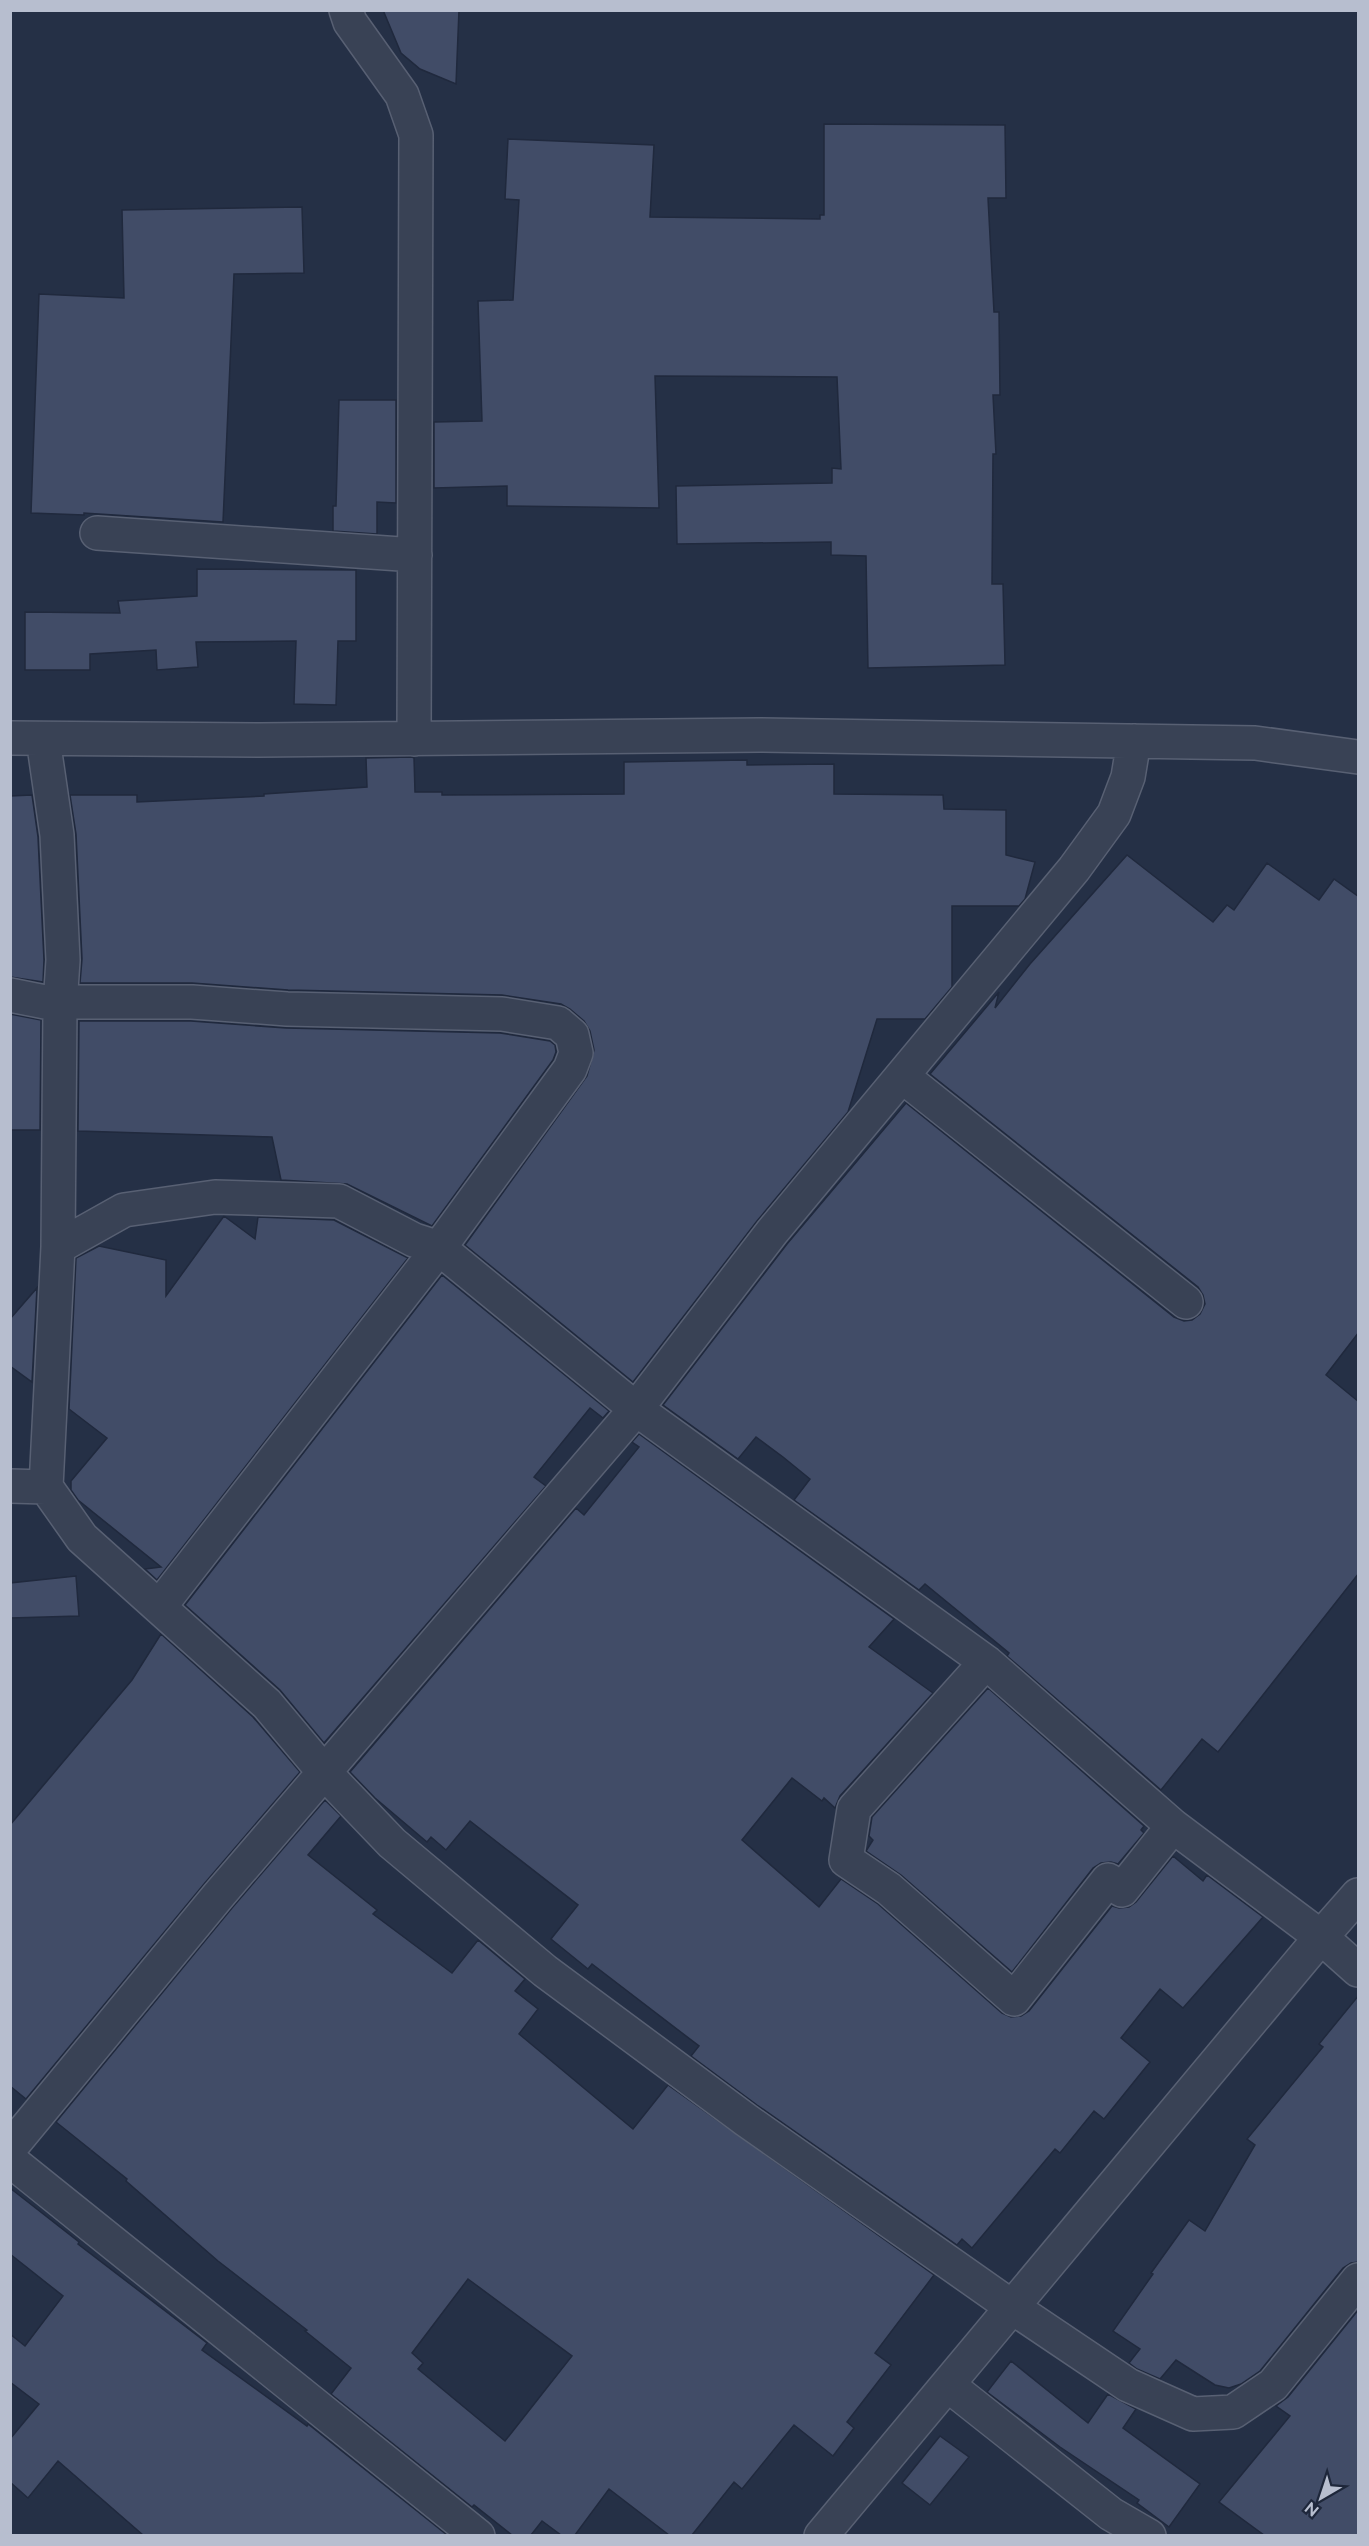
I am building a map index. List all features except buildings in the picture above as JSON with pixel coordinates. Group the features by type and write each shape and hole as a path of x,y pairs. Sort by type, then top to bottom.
{"street":[{"path":"346,10 350,22 402,95 416,135 414,739"},
{"path":"97,533 415,555"},
{"path":"10,738 414,739 761,735 1255,743 1359,758"},
{"path":"43,739 57,835 63,960 60,1005 58,1247 46,1487 82,1538 267,1704 324,1772 392,1843 545,1971 746,2120 1012,2307 1128,2385 1193,2414 1233,2412 1273,2385 1359,2280"},
{"path":"10,2148 324,1772 636,1409 772,1232 1074,869 1114,814 1128,777 1134,741"},
{"path":"10,995 60,1005 68,1002 192,1002 287,1009 502,1014 558,1023 572,1035 576,1053 570,1069 439,1248 160,1606"},
{"path":"902,1076 1186,1302"},
{"path":"58,1247 124,1210 215,1197 339,1201 414,1240 439,1248 636,1409 986,1662 1173,1826 1321,1936 1359,1970"},
{"path":"10,1486 46,1487"},
{"path":"986,1662 854,1809 846,1860 889,1890 1014,1999 1108,1880 1122,1890 1173,1826"},
{"path":"821,2535 1321,1936 1359,1895"},
{"path":"10,2160 478,2535"},
{"path":"948,2385 1112,2514 1149,2535"}]}
